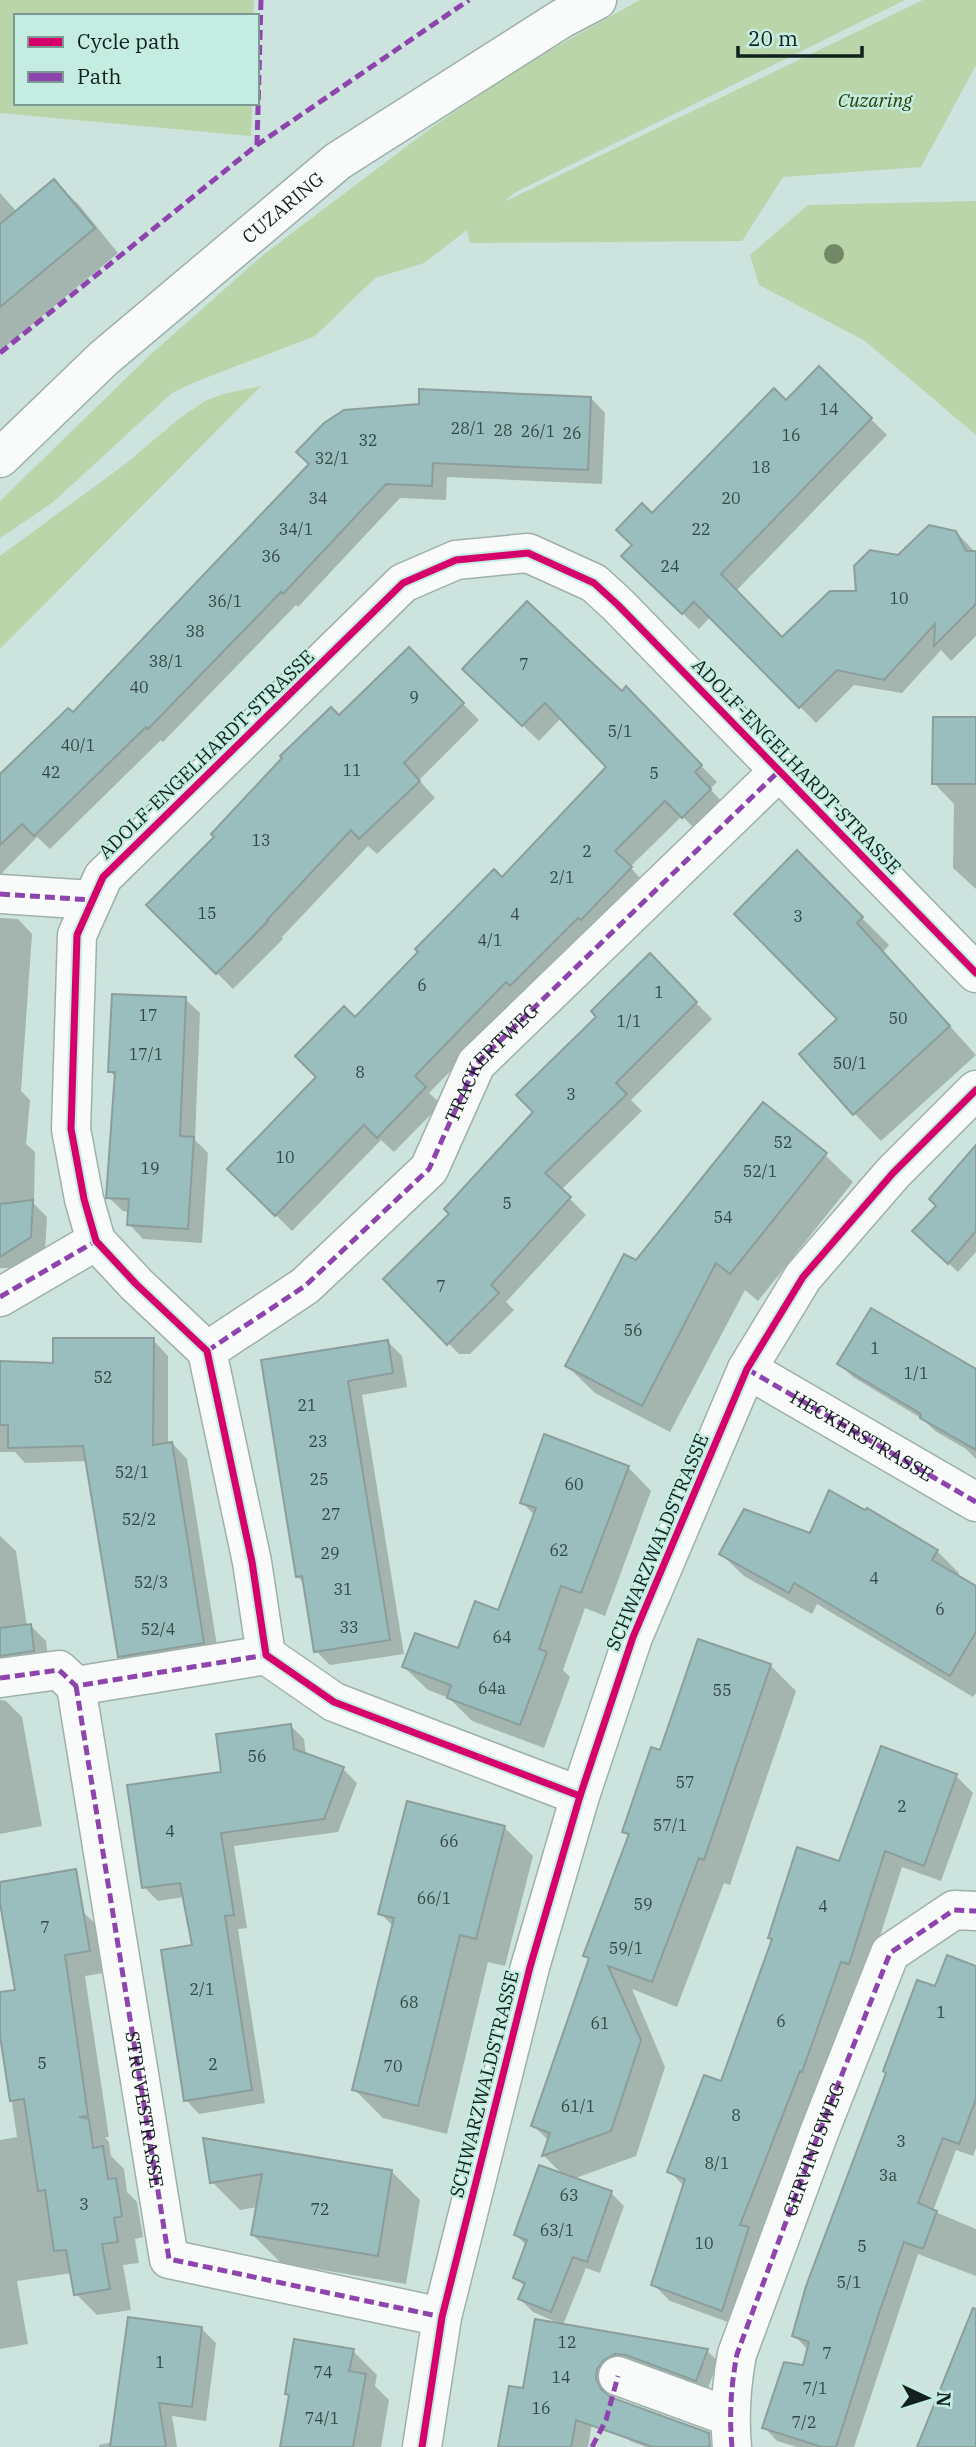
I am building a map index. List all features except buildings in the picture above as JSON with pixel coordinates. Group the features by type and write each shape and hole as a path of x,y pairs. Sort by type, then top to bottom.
{"street":[{"name":"CUZARING","path":"0,458 104,358 338,161 561,19 597,0"},
{"name":"ADOLF-ENGELHARDT-STRASSE","path":"207,1351 136,1284 96,1241 84,1199 71,1129 77,935 103,877 404,583 456,560 528,553 594,583 665,652 976,973"},
{"name":"TRACKERTWEG","path":"207,1351 305,1286 429,1169 476,1064 780,770"},
{"path":"0,894 92,900"},
{"name":"SCHWARZWALDSTRASSE","path":"422,2447 442,2317 530,1967 580,1796 633,1637 747,1369 803,1277 893,1173 976,1090"},
{"path":"0,1297 96,1241"},
{"path":"207,1351 251,1562 266,1655"},
{"name":"HECKERSTRASSE","path":"747,1369 976,1502"},
{"path":"0,1678 60,1670 76,1686 266,1655 334,1702 580,1796"},
{"name":"STRUVESTRASSE","path":"76,1686 169,2259 442,2317"},
{"name":"GERVINUSWEG","path":"731,2432 730,2393 737,2354 820,2130 890,1953 954,1910 976,1911"},
{"path":"618,2376 731,2432"}],"green space":[{"path":"0,0 254,0 253,14 14,14 14,105 252,105 251,136 0,113"},
{"name":"Cuzaring","path":"640,0 905,0 514,193 504,202 923,0 976,0 976,65 921,167 783,177 742,241 470,243 467,230 424,263 375,278 315,336 172,393 52,503 0,538 0,501 149,356 263,255 435,125 527,63"},
{"path":"976,201 976,435 865,341 759,285 750,255 808,205"},
{"path":"261,386 0,649 0,556 124,465 180,418 205,401 223,394"}],"marked path":[{"path":"259,72 261,0"},
{"path":"0,353 257,145 469,0"},
{"path":"257,145 258,105"},
{"path":"207,1351 305,1286 429,1169 476,1064 780,770"},
{"path":"0,894 92,900"},
{"path":"0,1297 96,1241"},
{"path":"747,1369 976,1502"},
{"path":"0,1678 59,1670 76,1686 266,1655"},
{"path":"76,1686 169,2259 442,2317"},
{"path":"732,2447 731,2400 737,2354 820,2130 890,1953 954,1910 976,1911"},
{"path":"592,2447 606,2420 618,2376"}],"cycle path":[{"path":"580,1796 334,1702 266,1655 252,1562 207,1351 136,1284 96,1241 84,1199 71,1129 77,935 103,877 403,583 456,560 528,553 594,583 618,605 976,973"},
{"path":"422,2447 442,2317 530,1967 580,1796 633,1637 747,1369 803,1277 893,1173 976,1090"}]}
